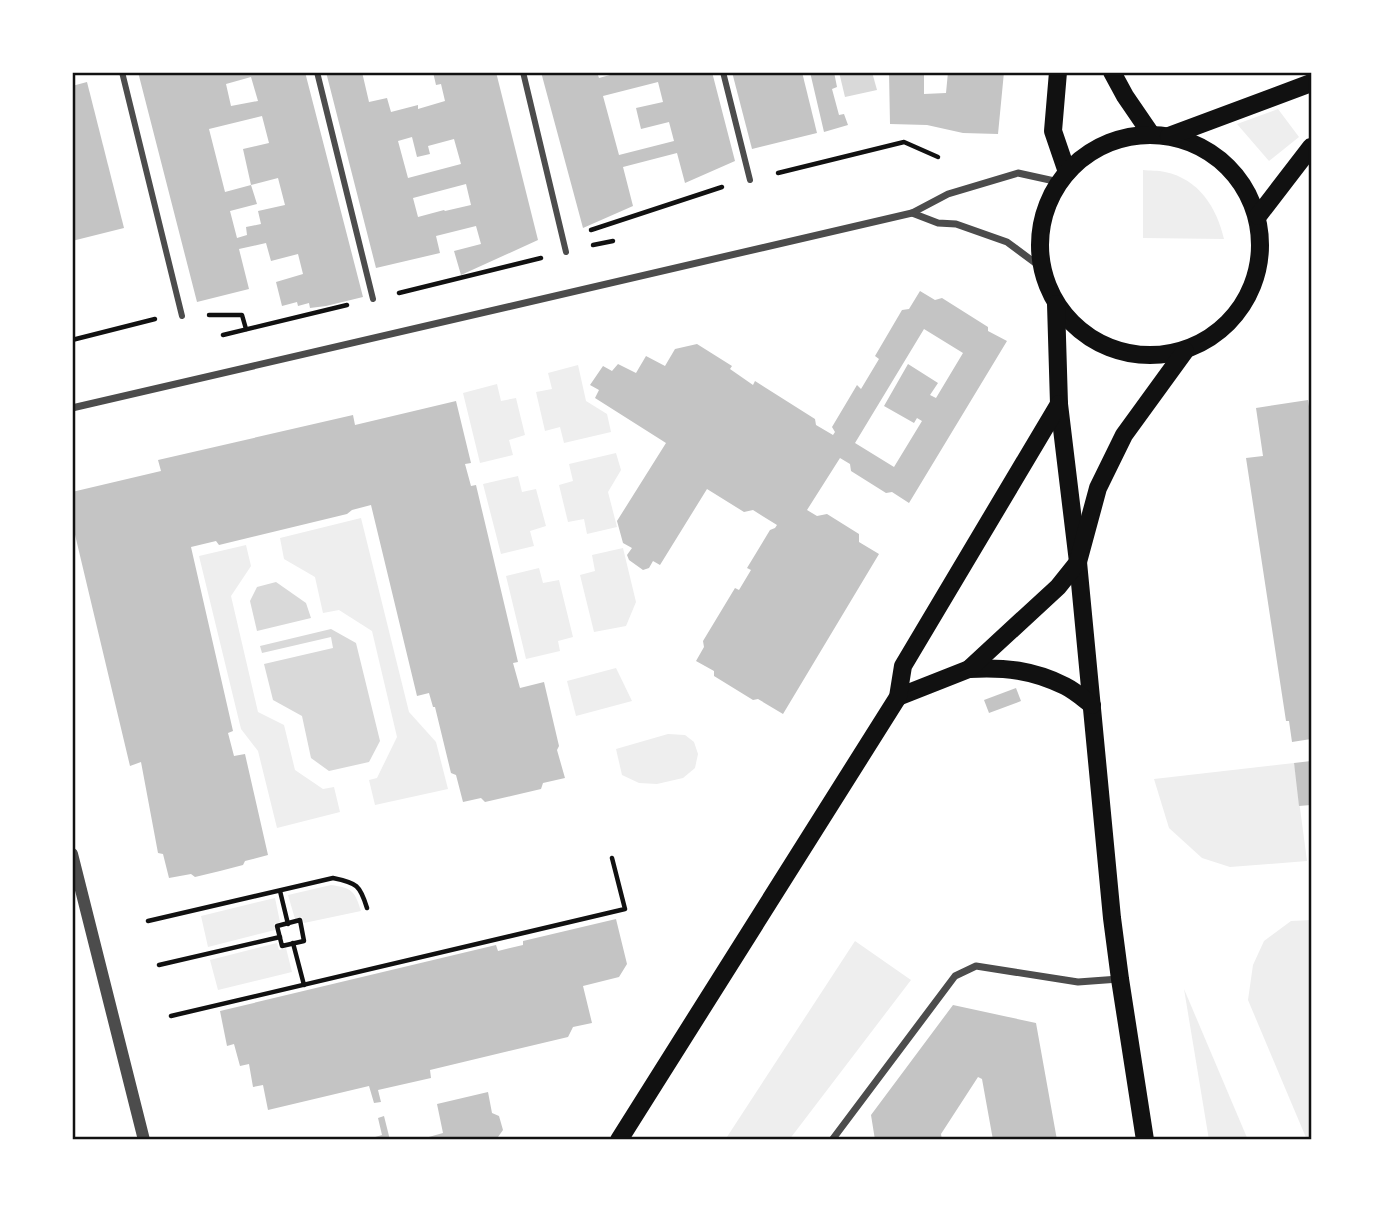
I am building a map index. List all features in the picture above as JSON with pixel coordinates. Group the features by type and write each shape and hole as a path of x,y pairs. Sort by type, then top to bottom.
{"main road":[{"path":"1058,72 1052,131 1063,177"},
{"path":"1112,72 1125,96 1160,135 1191,142 1211,153 1239,178 1258,216 1261,249 1256,279 1242,309 1221,331 1204,343 1185,351 1156,356 1127,354 1092,340 1072,324 1056,304 1042,268 1040,234 1046,207 1063,177 1095,149 1121,138 1160,135 1311,83"},
{"path":"1258,216 1311,147"},
{"path":"1056,304 1059,404 1093,705 1119,979 1145,1140"},
{"path":"969,669 1058,587 1078,562 1098,488 1124,435 1185,351"},
{"path":"619,1140 898,697 903,666 1059,404"},
{"path":"898,697 969,669 1000,667 1033,673 1067,687 1093,705"}],"street":[{"path":"122,72 183,316"},
{"path":"317,72 373,299"},
{"path":"523,72 566,252"},
{"path":"723,72 750,180"},
{"path":"72,408 912,213 948,194 1018,173 1063,177"},
{"path":"912,213 938,223 956,224 1007,242 1042,268"},
{"path":"72,854 144,1140"},
{"path":"832,1140 955,976 976,966 1078,982 1119,979"}],"path":[{"path":"223,335 613,241"},
{"path":"172,1016 625,909 612,858"},
{"path":"148,921 333,878 351,882 362,892 368,908"},
{"path":"280,891 288,924"},
{"path":"300,920 304,940 282,946 280,937 277,926 300,920"},
{"path":"159,965 280,937"},
{"path":"293,943 304,985"}],"shaded area":[{"path":"839,72 872,72 877,90 845,97"},
{"path":"1278,109 1299,137 1269,161 1237,124"},
{"path":"1143,170 1162,171 1177,176 1197,188 1217,216 1224,239 1143,238"},
{"path":"578,365 586,401 607,414 611,432 564,443 560,427 545,431 536,392 552,389 548,373"},
{"path":"497,384 501,401 516,398 525,435 509,440 513,455 480,463 463,393"},
{"path":"616,453 621,470 608,492 617,527 587,534 584,519 568,522 559,485 573,481 569,464"},
{"path":"518,476 522,492 536,489 546,526 530,531 534,546 501,554 483,484"},
{"path":"361,518 409,712 436,742 448,789 375,805 369,780 377,778 397,737 372,631 339,610 323,613 315,577 284,559 280,538"},
{"path":"246,545 251,566 231,596 258,712 284,725 295,770 323,789 334,787 340,812 277,828 258,751 241,729 199,556"},
{"path":"623,548 636,602 626,626 594,632 580,575 595,571 592,555"},
{"path":"539,568 543,583 559,580 573,637 558,641 560,651 526,659 506,576"},
{"path":"276,582 306,603 311,618 257,631 250,601 257,587"},
{"path":"331,629 356,643 380,741 369,762 329,771 311,758 302,716 273,700 264,664 333,648 331,637 262,653 260,646"},
{"path":"616,668 632,701 576,716 567,681"},
{"path":"668,734 685,735 694,742 698,754 695,768 683,778 657,784 639,783 622,775 616,749"},
{"path":"1294,763 1307,861 1230,867 1202,858 1169,828 1154,779"},
{"path":"331,885 352,892 361,911 304,923 302,917 295,919 288,895"},
{"path":"275,898 280,922 274,924 275,930 208,947 201,916"},
{"path":"1311,920 1311,1140 1307,1140 1248,1000 1253,965 1264,941 1291,921"},
{"path":"855,941 911,980 789,1140 725,1140"},
{"path":"277,943 279,950 286,948 292,972 218,990 210,960"},
{"path":"1184,989 1248,1140 1209,1140"}],"building":[{"path":"138,72 305,72 363,297 310,308 309,303 298,306 297,302 282,306 276,282 303,274 298,254 271,261 266,243 239,249 249,289 197,302","holes":["251,77 258,101 231,106 226,84","262,116 269,143 243,149 251,185 225,192 209,129","278,178 285,205 258,211 261,224 246,227 247,235 237,238 230,211 257,204 251,185"]},
{"path":"326,72 362,72 369,102 387,98 391,112 418,105 418,109 445,101 441,84 436,85 433,72 496,72 538,240 461,275 454,251 481,244 476,226 436,236 440,253 376,268","holes":["412,137 417,157 430,154 428,146 454,139 461,164 408,178 398,141","466,184 471,205 418,217 413,198"]},
{"path":"541,72 597,72 599,78 621,72 712,72 735,161 685,183 677,153 623,167 633,206 583,228","holes":["658,82 663,102 636,108 641,129 669,122 674,141 619,155 603,96"]},
{"path":"732,72 802,72 817,133 752,149"},
{"path":"810,72 834,72 837,87 832,89 839,115 844,114 848,125 824,132"},
{"path":"889,72 924,72 924,94 946,93 948,72 1004,72 998,134 963,133 927,125 890,124"},
{"path":"87,82 124,228 72,241 72,86"},
{"path":"920,291 935,300 942,298 988,327 988,331 1007,341 909,503 892,492 886,493 851,471 850,464 840,458 807,510 817,516 827,514 859,534 859,542 879,554 783,714 758,699 753,700 714,676 714,671 696,661 704,647 703,641 735,588 739,590 751,570 747,568 770,530 777,525 753,510 744,512 707,489 660,565 653,561 649,568 643,570 629,560 627,555 632,548 623,543 617,521 666,443 595,398 599,390 590,385 603,366 612,371 618,364 636,373 646,356 665,366 675,349 697,344 732,366 730,369 753,385 755,381 815,419 816,425 833,435 835,432 832,427 857,385 861,389 879,359 875,356 902,310 909,309","holes":["924,329 963,353 936,398 930,395 938,383 908,364 884,406 914,423 917,418 922,421 894,467 855,443"]},
{"path":"1308,400 1311,419 1311,739 1292,742 1289,721 1286,721 1246,458 1263,456 1256,408"},
{"path":"456,401 471,463 465,464 471,486 476,485 518,662 513,663 520,688 544,682 565,778 543,783 541,789 485,802 481,798 463,802 456,775 451,773 429,693 417,696 371,505 347,514 219,545 216,541 191,547 233,731 228,733 234,756 245,754 268,855 245,861 243,865 195,877 191,874 169,878 163,854 158,853 141,762 130,766 72,522 72,492 161,471 158,460 353,415 355,425"},
{"path":"1016,688 1021,701 989,713 984,700"},
{"path":"1311,761 1311,805 1299,806 1294,763"},
{"path":"616,919 627,964 619,977 583,986 592,1023 573,1027 568,1037 430,1070 431,1078 378,1090 381,1102 374,1103 369,1086 268,1110 263,1085 253,1087 249,1064 240,1066 234,1044 227,1046 220,1011 496,945 498,951 523,945 523,941"},
{"path":"953,1005 1036,1023 1057,1140 993,1140 982,1079 978,1077 941,1134 942,1140 875,1140 871,1115"},
{"path":"488,1092 492,1113 499,1116 503,1130 499,1140 418,1140 443,1133 437,1104"},
{"path":"384,1116 390,1140 365,1140 382,1135 378,1118"}]}
